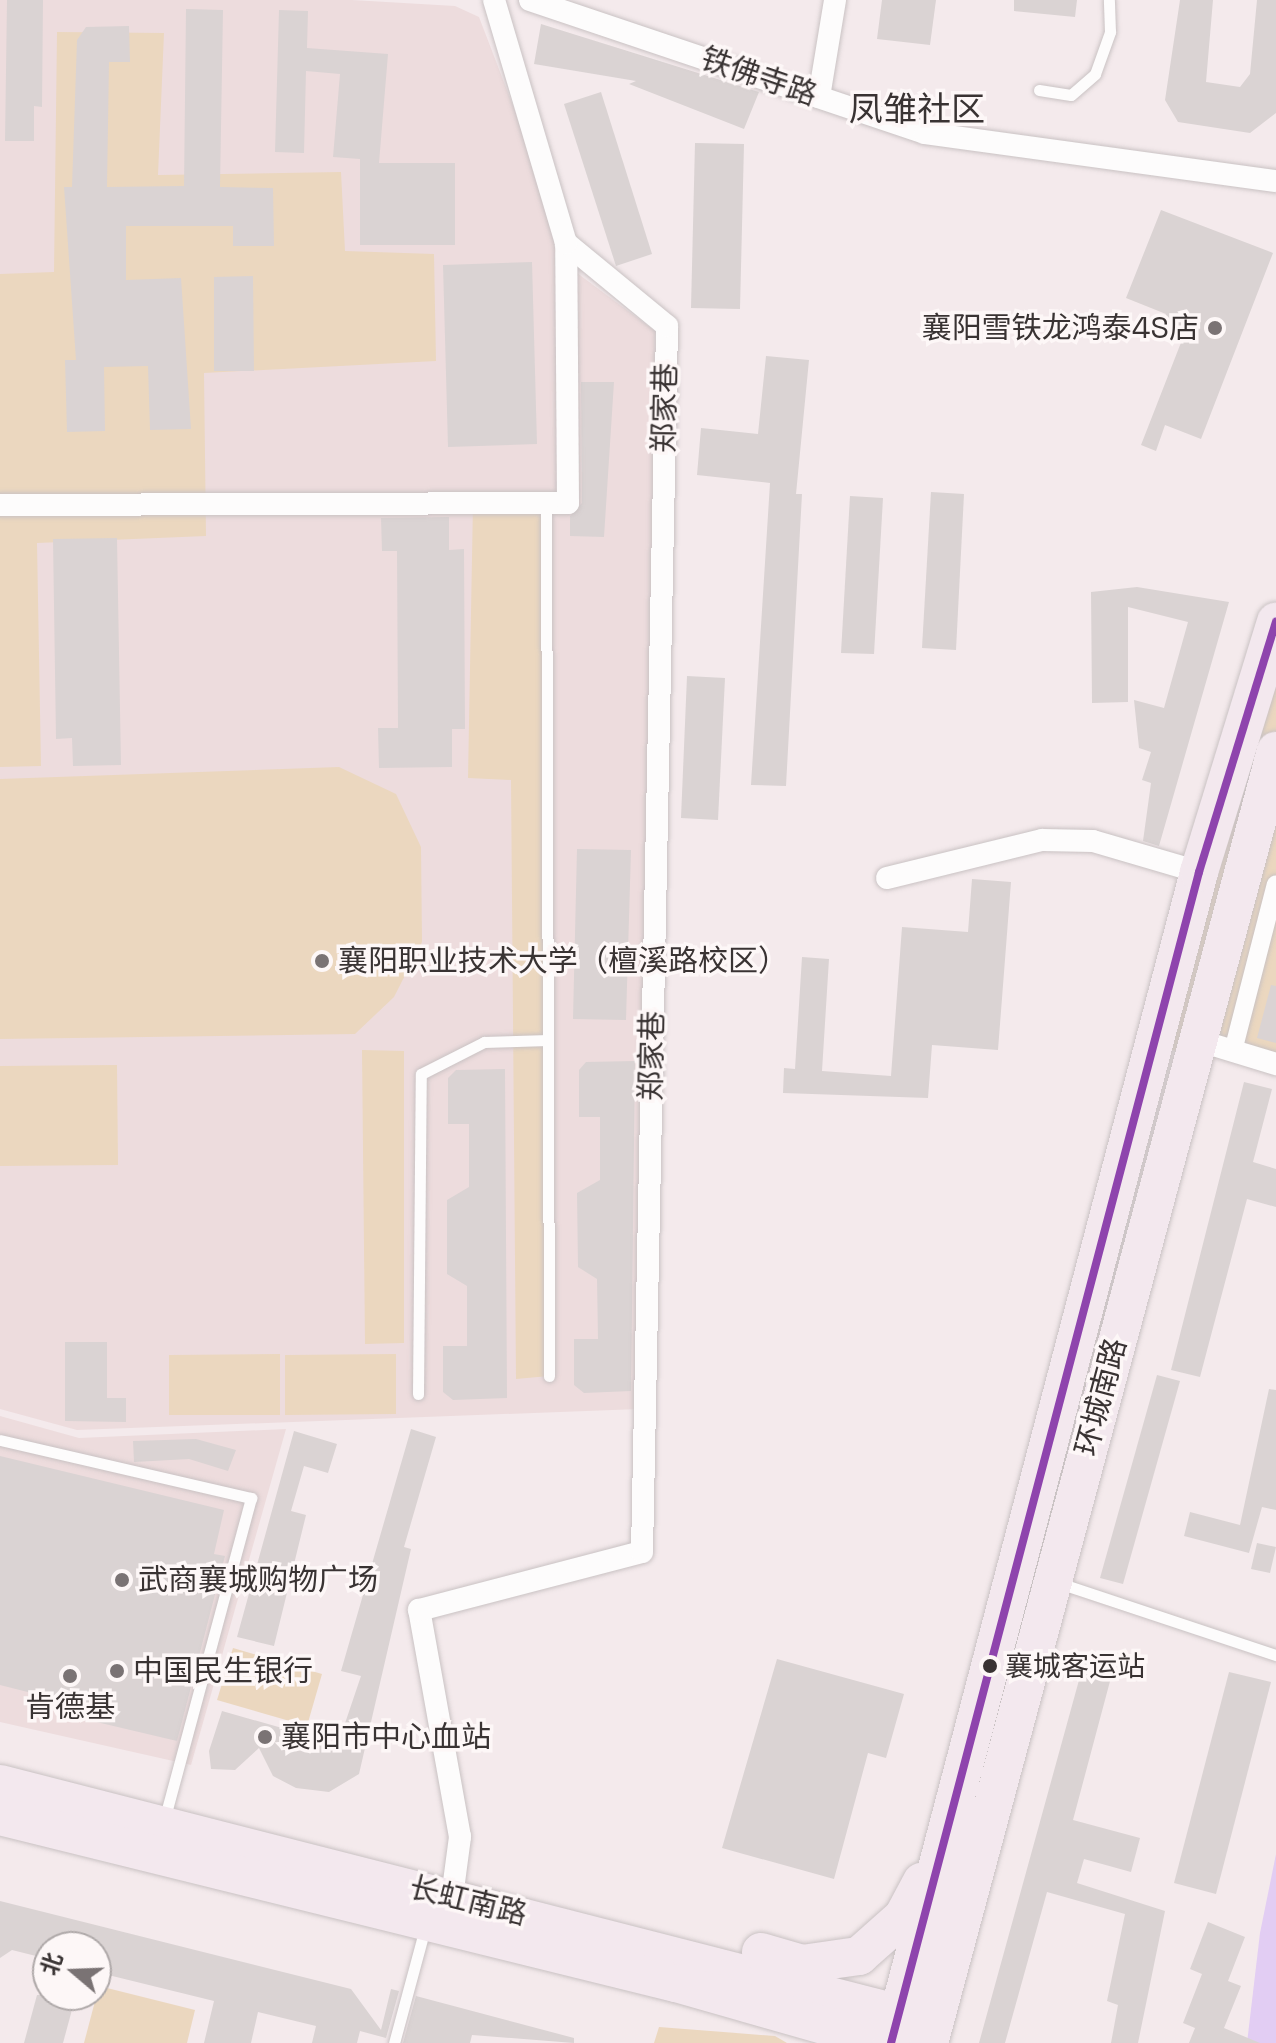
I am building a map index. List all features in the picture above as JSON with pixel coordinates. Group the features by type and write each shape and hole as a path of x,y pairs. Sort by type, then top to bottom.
{"highway":[{"name":"环城南路","path":"892,2033 1199,872 1276,622"},
{"name":"环城南路","path":"931,2033 1276,751"},
{"name":"长虹南路","path":"0,1784 163,1825 440,1909"},
{"name":"长虹南路","path":"0,1816 440,1909 683,1971 892,2033 931,2033"},
{"path":"683,1971 763,1952 802,1964 859,1956 903,1917 944,1841"},
{"path":"683,1971 735,2022 787,2043"}],"street":[{"path":"0,505 568,503 566,243 494,0"},
{"name":"铁佛寺路","path":"530,0 925,133 1276,181"},
{"path":"819,97 835,0"},
{"name":"郑家巷","path":"440,1909 460,1837 419,1610 642,1552 667,326 566,243"},
{"path":"887,878 1042,840 1093,841 1199,872"},
{"path":"1233,1051 1276,884"},
{"path":"1197,1040 1276,1064"}],"lane":[{"path":"1039,90 1071,95 1095,74 1110,32 1109,0"},
{"path":"546,503 549,1376"},
{"path":"418,1394 421,1074 484,1042 548,1040"},
{"path":"0,1440 251,1498 163,1825"},
{"path":"1051,1581 1276,1655"},
{"path":"394,2043 440,1909"}],"shaded area":[{"name":"襄阳职业技术大学（檀溪路校区）","path":"0,0 352,0 455,6 479,17 577,273 655,331 639,1409 77,1430 0,1409"},
{"path":"57,32 164,33 158,175 341,172 345,251 434,254 436,361 204,373 206,536 37,543 41,766 0,767 0,274 54,272"},
{"path":"473,503 546,503 549,1376 516,1379 511,780 468,778"},
{"path":"1276,622 1276,1068 1154,1047"},
{"path":"339,767 396,794 421,847 422,942 394,997 355,1034 0,1039 0,779"},
{"path":"362,1050 404,1051 404,1343 365,1344"},
{"path":"117,1065 118,1165 0,1166 0,1066"},
{"path":"280,1354 280,1415 169,1415 169,1355"},
{"path":"396,1354 396,1414 285,1415 285,1355"},
{"name":"武商襄城购物广场","path":"0,1416 79,1438 286,1429 191,1765 0,1722"},
{"path":"233,1648 322,1674 307,1726 217,1700"},
{"path":"1276,1854 1276,2043 1247,2043 1260,1933"},
{"path":"112,1989 195,2010 187,2043 84,2043 92,2011 112,2011"},
{"path":"659,2027 775,2036 787,2043 654,2043"}],"building":[{"path":"7,0 43,0 42,107 34,106 34,141 5,141"},
{"path":"882,0 936,0 930,45 877,39"},
{"path":"1014,0 1077,0 1075,17 1014,11"},
{"path":"1180,0 1213,0 1206,82 1240,87 1250,74 1257,0 1276,0 1276,113 1250,133 1178,122 1165,100"},
{"path":"186,9 223,10 220,187 273,188 274,246 233,246 233,226 126,226 126,280 181,278 191,429 150,430 148,366 104,367 105,431 67,432 65,360 76,360 64,187 72,187 77,40 86,27 129,26 130,62 109,62 107,187 184,186"},
{"path":"279,10 308,11 307,48 388,54 379,163 455,163 455,245 360,245 360,159 333,157 340,74 306,71 304,153 275,152"},
{"path":"541,24 759,92 744,129 629,84 636,81 534,64"},
{"path":"601,92 652,254 616,266 564,104"},
{"path":"695,143 744,144 740,309 691,308"},
{"name":"襄阳雪铁龙鸿泰4S店","path":"1161,210 1273,253 1201,439 1165,425 1156,451 1141,445 1182,340 1159,332 1166,314 1126,298"},
{"path":"532,262 537,444 448,447 443,265"},
{"path":"253,276 254,371 214,371 214,277"},
{"path":"766,356 809,360 796,494 802,494 786,786 751,785 770,483 697,475 701,428 758,434"},
{"path":"581,382 614,382 604,537 570,536 570,516 582,503"},
{"path":"931,492 964,494 956,650 922,648"},
{"path":"850,496 883,498 874,654 841,653"},
{"path":"449,517 449,550 464,549 465,729 452,729 452,767 379,768 378,728 398,728 397,551 382,551 381,518"},
{"path":"117,538 121,765 73,766 72,738 56,739 53,539"},
{"path":"1137,587 1229,602 1159,846 1143,841 1151,783 1142,780 1151,752 1139,748 1134,700 1164,708 1188,622 1128,607 1128,702 1092,703 1091,592"},
{"path":"687,676 725,678 718,820 681,818"},
{"path":"577,849 631,850 626,1020 573,1019"},
{"path":"972,879 1011,882 998,1050 932,1045 928,1098 783,1093 784,1068 795,1069 802,957 829,959 822,1071 891,1076 902,927 968,932"},
{"path":"1271,985 1276,986 1276,1043 1257,1038"},
{"path":"635,1061 631,1391 584,1393 574,1385 574,1339 598,1339 597,1279 578,1267 577,1193 600,1180 600,1117 579,1117 579,1070 586,1062"},
{"path":"505,1069 507,1398 453,1400 443,1392 443,1346 467,1346 467,1286 447,1274 447,1200 469,1187 469,1124 448,1124 448,1078 456,1070"},
{"path":"1244,1082 1272,1089 1253,1162 1276,1169 1276,1207 1247,1199 1200,1377 1171,1370"},
{"path":"65,1342 107,1342 107,1398 126,1398 126,1422 65,1421"},
{"path":"1157,1375 1180,1381 1123,1584 1100,1578"},
{"path":"1269,1389 1276,1390 1276,1510 1262,1507 1249,1553 1184,1536 1190,1512 1240,1525"},
{"path":"411,1429 436,1437 404,1547 411,1549 359,1774 329,1792 296,1788 273,1776 259,1748 235,1770 211,1769 209,1751 222,1711 338,1744 361,1676 341,1671"},
{"path":"294,1431 337,1444 328,1473 304,1466 291,1511 306,1515 274,1646 237,1637"},
{"path":"196,1439 236,1450 228,1471 189,1459 134,1462 133,1441"},
{"name":"武商襄城购物广场","path":"0,1456 224,1510 214,1554 225,1556 177,1741 88,1720 91,1708 0,1685"},
{"path":"1257,1543 1276,1547 1270,1573 1251,1569"},
{"path":"777,1659 904,1694 886,1758 868,1753 834,1879 722,1848"},
{"path":"1084,1662 1113,1670 1073,1820 1140,1838 1131,1872 1084,1859 1077,1883 1165,1911 1138,2043 1111,2043 1118,2005 1107,2001 1125,1914 1047,1892 1005,2043 979,2043"},
{"path":"1229,1672 1271,1682 1216,1894 1174,1883"},
{"path":"0,1901 351,1989 381,2030 391,1989 399,1991 386,2038 360,2031 357,2043 312,2043 316,2026 258,2012 251,2043 204,2043 214,2001 112,1976 112,1931 32,1931 32,1955 12,1950 0,1958"},
{"path":"1208,1922 1245,1937 1228,1981 1241,1986 1224,2028 1260,2043 1189,2043 1195,2028 1183,2023 1202,1974 1190,1969"},
{"path":"416,1996 574,2038 574,2043 472,2035 470,2043 403,2043"},
{"path":"33,2011 72,2011 63,2043 24,2043"}],"transit line":[{"path":"891,2043 1199,872 1276,622"}],"place":[{"name":"襄阳雪铁龙鸿泰4S店","path":"1215,328"},
{"name":"襄阳职业技术大学（檀溪路校区）","path":"322,961"},
{"name":"武商襄城购物广场","path":"122,1580"},
{"name":"襄城客运站","path":"990,1666"},
{"name":"中国民生银行","path":"117,1671"},
{"name":"肯德基","path":"70,1676"},
{"name":"襄阳市中心血站","path":"265,1737"}],"district":[{"name":"凤雏社区","path":"917,110"}]}
